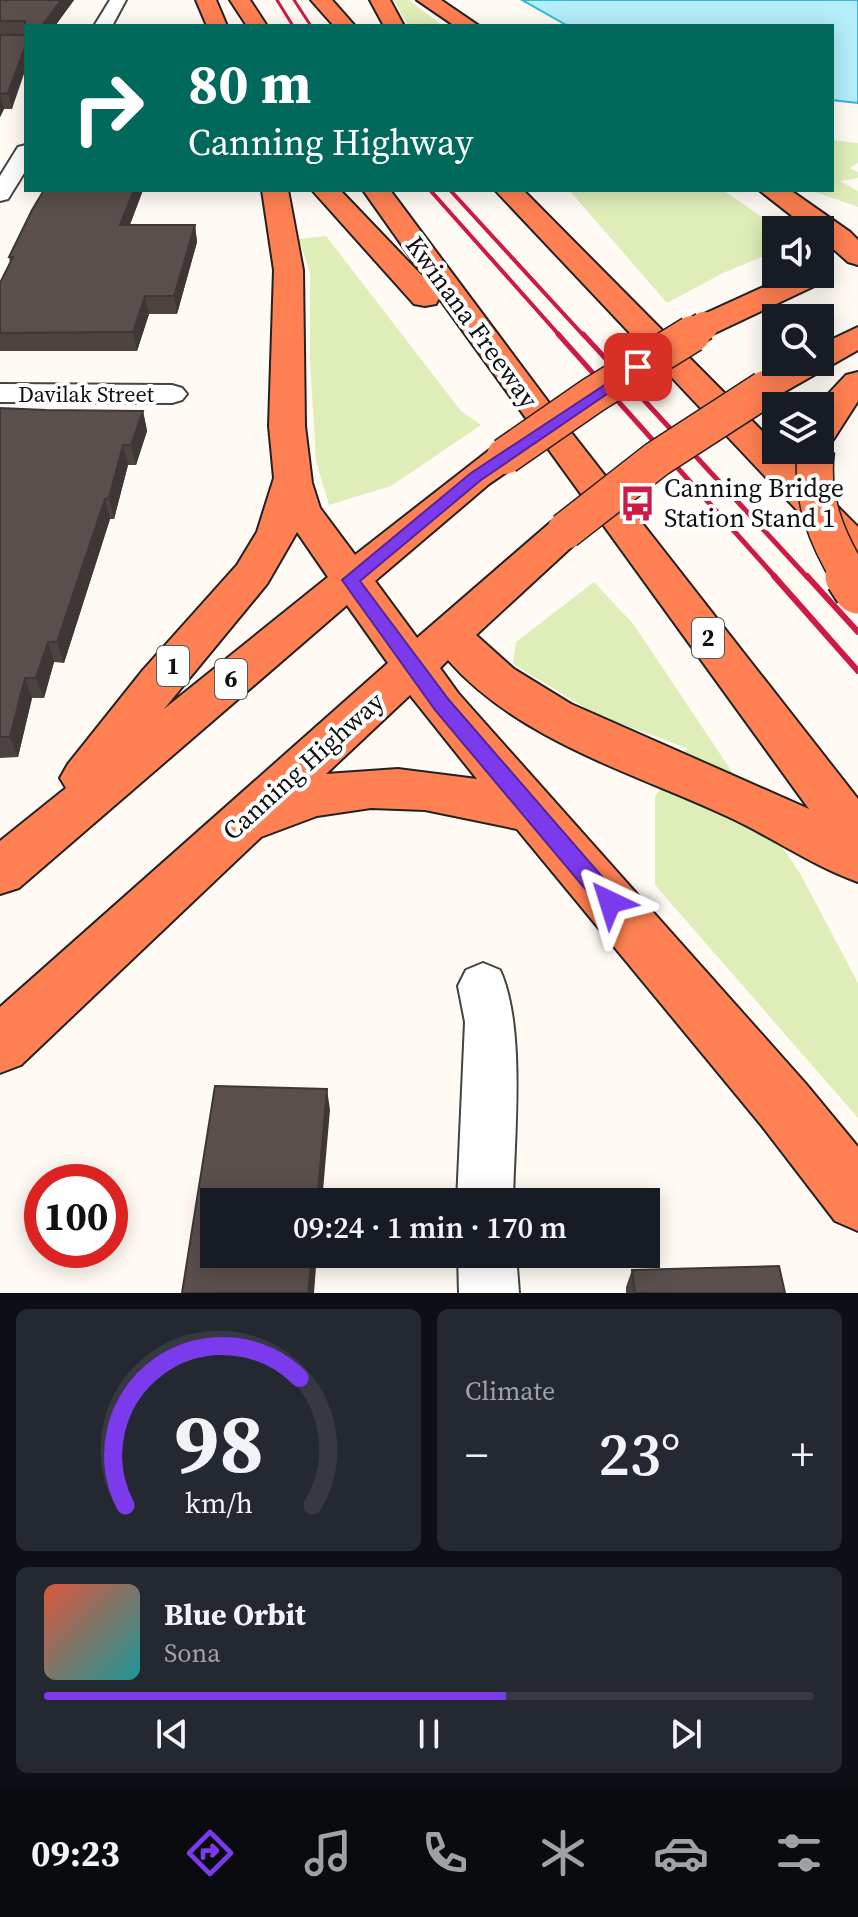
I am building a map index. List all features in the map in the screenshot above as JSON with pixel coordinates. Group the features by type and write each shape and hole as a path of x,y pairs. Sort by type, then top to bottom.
{"highway":[{"path":"240,0 256,24"},
{"path":"321,0 343,24"},
{"path":"380,0 393,24"},
{"path":"427,0 468,24"},
{"path":"445,0 469,24"},
{"name":"1","path":"17,858 159,682 252,574 277,532 291,480 288,440 290,280 275,192"},
{"path":"327,192 557,439"},
{"name":"Kwinana Freeway","path":"377,192 557,439 858,837"},
{"path":"510,192 858,551"},
{"path":"526,192 602,285"},
{"path":"776,192 840,238 858,258"},
{"path":"778,192 845,213"},
{"name":"6","path":"834,267 858,258"},
{"name":"6","path":"17,858 350,580 505,456 593,395 704,326 786,288"},
{"path":"834,350 858,337"},
{"name":"Canning Highway","path":"0,1045 565,531 657,459 788,376"},
{"path":"815,464 814,491 818,506 832,546 858,590"},
{"path":"291,480 305,517 413,667 532,812 784,1105 858,1198"},
{"path":"450,634 524,700 592,736 767,812 858,860"},
{"path":"241,823 318,796 376,787 448,792 532,812"}],"street":[{"path":"104,24 118,0"},
{"path":"0,194 24,155"},
{"name":"Davilak Street","path":"0,393 172,394"},
{"path":"483,986 490,1022 485,1188"},
{"path":"488,1268 489,1293"}],"green space":[{"path":"394,0 409,0 440,24 407,24"},
{"path":"834,140 858,143 858,163 850,168 858,172 858,178 840,181 858,191 858,207 816,192 834,192"},
{"path":"571,192 725,192 762,216 762,257 723,273 667,303"},
{"path":"326,236 461,411 481,425 391,486 329,505 316,461 310,360 310,272 299,239"},
{"path":"594,582 634,625 801,875 858,983 858,1118 655,885 655,797 687,748 597,715 513,664 516,642"}],"water":[{"path":"522,0 858,0 858,103 834,100 834,24 564,24"}],"building":[{"path":"0,0 61,0 43,24 0,21"},
{"path":"0,35 24,35 24,50 8,93 0,94"},
{"path":"43,192 133,192 120,225 195,225 174,296 145,296 133,332 0,333 0,283"},
{"path":"0,408 143,411 131,445 123,445 109,498 105,499 57,642 48,642 36,678 25,678 10,737 0,737"},
{"path":"215,1086 327,1089 318,1188 200,1188 200,1268 311,1268 308,1293 182,1293"},
{"path":"779,1266 785,1293 635,1293 632,1270"}],"railway":[{"path":"277,0 292,24"},
{"path":"294,0 310,24"},
{"path":"432,192 560,336"},
{"path":"452,192 584,336"},
{"path":"558,334 776,578"},
{"path":"583,334 808,578"},
{"path":"774,576 858,671"},
{"path":"807,576 858,632"}],"place":[{"name":"Canning Bridge Station Stand 1","path":"638,503"}],"route":[{"path":"610,902 442,705 350,580 476,476 638,367"}]}
